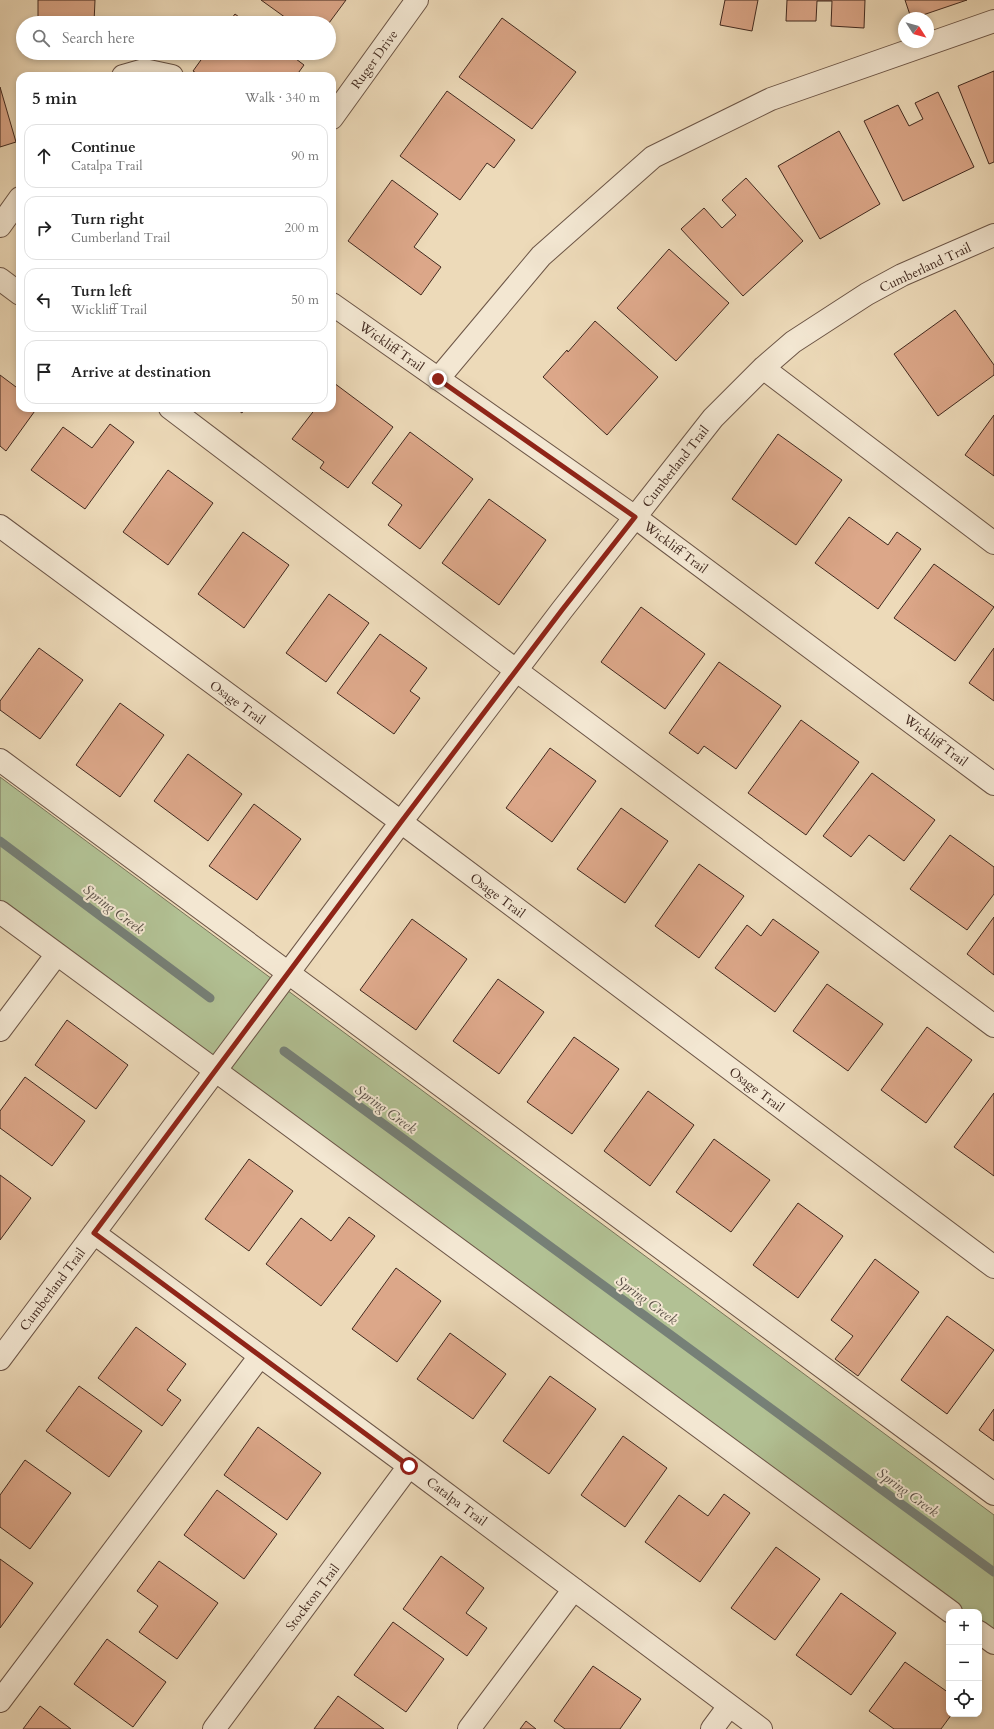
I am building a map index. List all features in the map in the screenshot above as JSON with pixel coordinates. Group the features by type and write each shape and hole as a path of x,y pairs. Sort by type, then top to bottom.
{"street":[{"name":"Ruger Drive","path":"336,112 417,0"},
{"path":"438,379 541,256 653,157 771,99 994,21"},
{"path":"137,72 144,70 153,72"},
{"path":"0,226 16,204"},
{"name":"Cumberland Trail","path":"0,1359 401,822 562,610 713,418 762,368 793,342 867,294 902,275 994,235"},
{"path":"0,279 16,291"},
{"name":"Wickliff Trail","path":"336,307 635,517 994,784"},
{"path":"762,368 994,543"},
{"path":"175,412 517,671 994,1026"},
{"name":"Osage Trail","path":"0,526 401,822 994,1266"},
{"path":"0,760 994,1494"},
{"path":"0,912 947,1609"},
{"path":"0,1030 57,954"},
{"name":"Catalpa Trail","path":"94,1233 761,1729"},
{"path":"0,1701 260,1356"},
{"name":"Stockton Trail","path":"214,1729 409,1466"},
{"path":"469,1729 574,1589"},
{"path":"982,1634 994,1643"},
{"path":"712,1729 729,1706"}],"green space":[{"path":"0,777 994,1515 994,1636 982,1627 982,1609 957,1609 0,906"}],"building":[{"path":"38,0 95,0 94,16 38,16"},
{"path":"261,0 346,0 334,16 283,16"},
{"path":"725,0 758,0 752,31 720,25"},
{"path":"787,0 865,0 864,28 831,26 832,1 817,1 816,21 786,21"},
{"path":"905,0 967,0 932,12 909,12"},
{"path":"502,18 576,72 532,129 459,77"},
{"path":"201,60 297,60 304,65 299,72 193,71"},
{"path":"994,71 994,162 989,164 958,86"},
{"path":"0,87 16,142 0,147"},
{"path":"447,91 515,140 494,168 487,163 460,200 400,156"},
{"path":"938,92 974,167 903,201 864,121 898,105 909,126 923,119 915,103"},
{"path":"839,131 880,204 820,239 778,166"},
{"path":"746,178 803,241 743,296 681,229 704,208 722,228 736,215 722,200"},
{"path":"392,180 438,214 414,247 441,267 421,295 348,241"},
{"path":"669,249 729,303 676,361 617,308"},
{"path":"955,310 994,365 994,375 938,416 894,354"},
{"path":"595,321 658,377 607,435 543,377 567,350 568,352"},
{"path":"0,375 16,387 16,412 34,412 6,451 0,446"},
{"path":"336,384 393,427 348,488 320,468 324,462 292,439 313,412 336,412"},
{"path":"994,415 994,476 965,455"},
{"path":"110,424 134,442 85,509 31,470 63,427 92,448"},
{"path":"410,432 473,479 420,549 388,525 402,505 372,483"},
{"path":"778,434 842,480 796,545 732,499"},
{"path":"168,470 213,503 168,565 123,532"},
{"path":"489,499 546,540 499,605 442,563"},
{"path":"849,517 888,545 897,532 921,549 878,609 815,563"},
{"path":"243,532 289,565 244,628 198,594"},
{"path":"934,564 994,607 955,661 894,618"},
{"path":"329,594 369,623 326,682 286,653"},
{"path":"641,607 705,654 665,709 601,662"},
{"path":"380,634 427,668 410,691 420,698 394,734 337,693"},
{"path":"39,648 83,680 40,739 0,710 0,701"},
{"path":"994,648 994,701 969,683"},
{"path":"719,662 781,706 736,769 704,746 698,754 669,733"},
{"path":"120,703 164,735 120,797 76,765"},
{"path":"801,720 859,762 806,835 748,793"},
{"path":"550,748 596,781 552,842 506,808"},
{"path":"188,754 242,794 208,841 154,801"},
{"path":"872,773 935,820 904,861 869,835 851,857 823,836"},
{"path":"254,804 301,839 257,900 209,866"},
{"path":"621,808 668,841 625,903 577,869"},
{"path":"950,835 994,867 994,894 967,930 910,889"},
{"path":"699,864 744,896 699,958 655,926"},
{"path":"994,917 994,975 967,954"},
{"path":"412,919 467,959 416,1030 360,990"},
{"path":"773,919 819,952 775,1012 715,968 747,925 761,936"},
{"path":"498,979 544,1012 499,1074 453,1041"},
{"path":"827,984 883,1024 848,1071 793,1031"},
{"path":"67,1020 128,1065 96,1109 35,1065"},
{"path":"927,1027 972,1060 926,1123 881,1090"},
{"path":"574,1037 619,1069 572,1134 527,1102"},
{"path":"25,1077 85,1121 52,1166 0,1128 0,1111"},
{"path":"648,1091 694,1125 650,1186 604,1151"},
{"path":"994,1093 994,1176 954,1147"},
{"path":"714,1139 770,1180 731,1232 676,1192"},
{"path":"249,1159 293,1191 249,1251 205,1219"},
{"path":"0,1175 31,1198 0,1240"},
{"path":"798,1203 843,1236 798,1298 753,1265"},
{"path":"349,1217 375,1236 321,1306 266,1264 301,1218 331,1241"},
{"path":"875,1259 919,1292 858,1376 835,1359 853,1336 831,1320"},
{"path":"396,1268 441,1301 397,1362 352,1329"},
{"path":"947,1316 994,1350 947,1414 901,1380"},
{"path":"136,1327 186,1364 167,1390 181,1400 162,1426 98,1378"},
{"path":"450,1333 506,1374 473,1419 417,1379"},
{"path":"550,1376 596,1409 549,1474 503,1441"},
{"path":"79,1386 142,1431 109,1477 46,1431"},
{"path":"994,1409 994,1441 979,1430"},
{"path":"258,1427 321,1473 287,1520 224,1475"},
{"path":"623,1436 667,1468 625,1527 581,1495"},
{"path":"25,1460 71,1493 30,1549 0,1527 0,1495"},
{"path":"217,1490 277,1534 244,1579 184,1535"},
{"path":"724,1494 750,1513 700,1582 645,1542 679,1495 708,1516"},
{"path":"776,1547 820,1579 775,1640 731,1608"},
{"path":"441,1556 484,1588 466,1613 487,1628 467,1656 403,1609"},
{"path":"0,1559 33,1583 0,1628"},
{"path":"159,1561 218,1603 177,1659 139,1632 158,1606 137,1591"},
{"path":"841,1593 896,1633 851,1695 796,1655"},
{"path":"393,1622 444,1659 406,1712 354,1675"},
{"path":"107,1639 166,1682 133,1727 74,1684"},
{"path":"905,1662 946,1691 946,1717 950,1717 941,1729 894,1729 869,1711"},
{"path":"593,1666 641,1699 620,1729 565,1729 554,1721"},
{"path":"338,1696 384,1729 314,1729"},
{"path":"40,1706 71,1729 23,1729"},
{"path":"526,1721 536,1729 520,1729"}],"waterway":[{"name":"Spring Creek","path":"0,841 210,998"},
{"name":"Spring Creek","path":"284,1051 994,1572"}],"route":[{"path":"409,1466 94,1233 401,822 562,610 635,517 438,379"}]}
